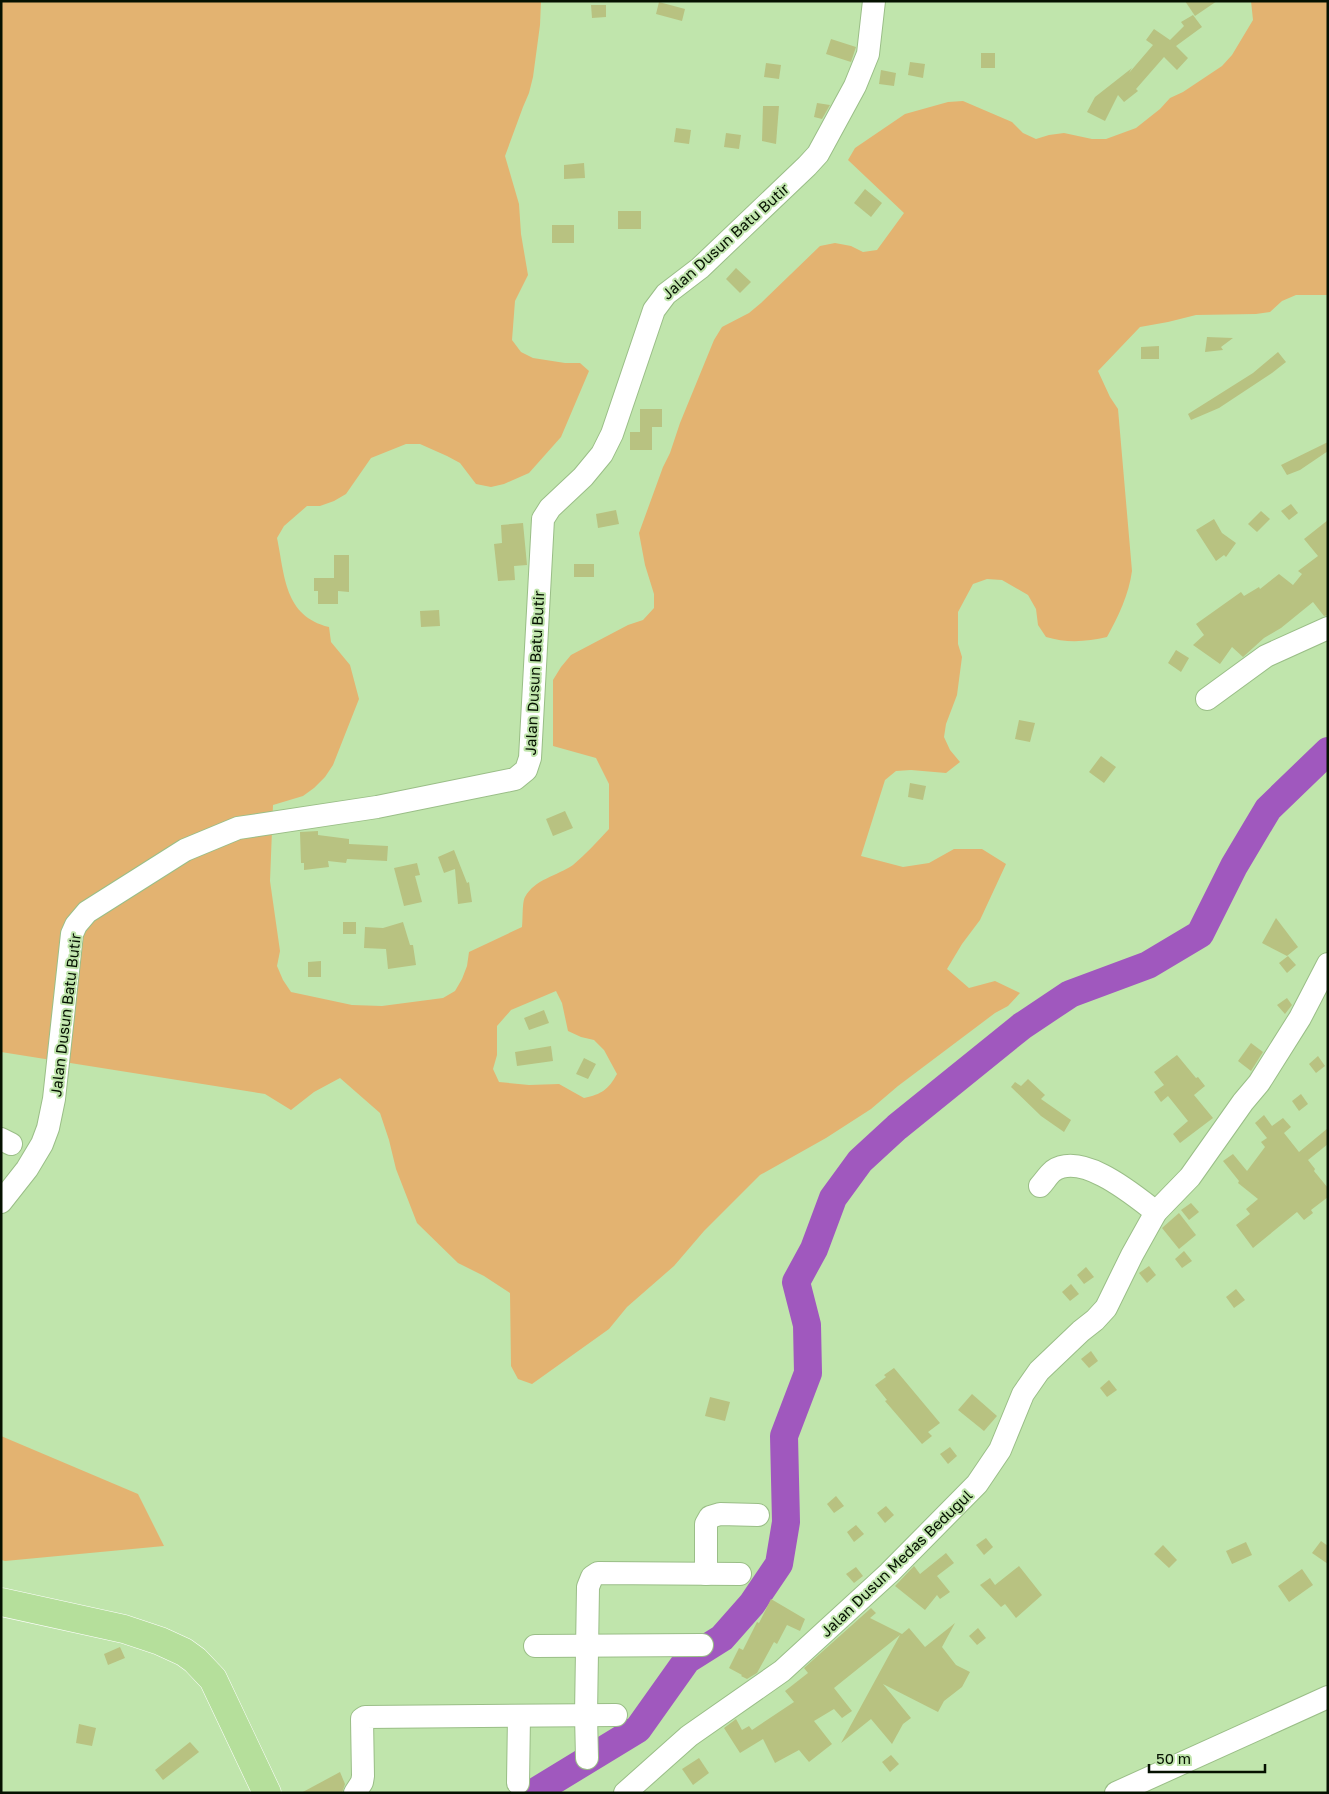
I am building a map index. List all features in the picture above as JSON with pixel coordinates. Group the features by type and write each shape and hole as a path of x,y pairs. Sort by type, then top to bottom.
{"main road":[{"path":"1,1602 124,1629 184,1652 195,1660 213,1679 267,1793"}],"street":[{"name":"Jalan Dusun Batu Butir","path":"1,1202 27,1169 42,1144 48,1128 54,1099 72,934 76,925 87,912 185,850 238,828 377,807 460,791 515,779 526,770 530,758 543,520 550,508 583,477 602,454 612,434 658,302 700,268 808,166 825,144 855,86 868,54 874,1"},
{"path":"1207,699 1266,656 1328,628"},
{"name":"Jalan Dusun Medas Bedugul","path":"625,1793 689,1736 782,1671 889,1573 977,1484 1000,1450 1023,1394 1038,1371 1106,1308 1156,1212 1190,1178 1243,1102 1259,1083 1300,1018 1328,964"},
{"path":"1040,1186 1053,1171 1069,1166 1083,1168 1102,1175 1126,1189 1156,1212"},
{"path":"706,1574 706,1524 710,1517 720,1514 758,1515"},
{"path":"587,1758 587,1646 588,1587 590,1580 595,1574 740,1574"},
{"path":"535,1646 702,1645"},
{"path":"1116,1793 1328,1697"},
{"path":"354,1793 362,1782 363,1776 361,1739 362,1719 365,1717 616,1715"},
{"path":"518,1783 519,1716"}],"shaded area":[{"path":"1,1 541,1 540,25 533,77 529,93 505,156 519,204 521,234 528,275 515,301 512,340 521,352 533,358 565,363 580,363 589,371 561,437 529,473 504,484 491,487 476,484 460,463 447,456 420,444 406,444 371,458 346,494 320,506 307,506 284,526 277,538 289,593 303,614 314,622 329,627 331,642 350,665 359,699 333,765 325,777 303,796 273,805 270,881 280,951 277,966 291,992 352,1005 382,1006 443,998 455,991 467,966 469,952 522,927 524,899 529,891 540,882 573,865 609,829 609,784 596,758 553,746 553,680 571,655 628,625 643,620 654,608 654,594 645,565 639,533 680,423 714,340 722,327 749,313 820,246 835,243 851,246 863,252 877,250 904,213 848,160 855,148 905,114 948,102 963,101 1012,122 1023,133 1036,139 1064,133 1092,139 1106,139 1136,128 1160,109 1170,98 1183,92 1222,66 1232,55 1253,20 1251,1 1328,1 1328,295 1296,295 1282,301 1270,312 1196,315 1140,327 1098,371 1118,409 1132,571 1126,597 1115,621 1107,637 1076,641 1046,637 1038,625 1036,609 1028,595 1002,580 987,579 973,584 958,612 958,644 962,657 957,695 946,724 944,737 950,750 960,762 946,773 911,770 896,771 885,780 861,856 903,867 929,863 954,849 982,849 1006,864 980,920 962,944 947,969 969,988 995,981 1020,993 1008,1006 995,1013 898,1086 871,1109 826,1138 760,1175 704,1231 674,1266 627,1307 609,1329 532,1384 518,1379 511,1366 510,1293 484,1276 458,1263 417,1223 396,1169 380,1113 340,1078 314,1092 291,1110 265,1094 1,1052","holes":["556,991 562,1003 568,1031 594,1040 604,1050 617,1074 611,1084 600,1093 584,1098 559,1084 529,1085 499,1082 493,1069 497,1055 497,1026 511,1010"]},
{"path":"1,1436 138,1494 164,1546 1,1560"}],"building":[{"path":"1185,1 1217,1 1195,16"},
{"path":"659,2 685,9 682,21 656,14"},
{"path":"591,5 606,5 606,17 592,18"},
{"path":"1193,15 1202,27 1176,46 1188,58 1177,70 1164,57 1136,89 1138,91 1124,102 1118,95 1105,121 1087,112 1095,97 1132,68 1129,73 1153,45 1146,40 1154,29 1170,40 1184,26 1181,22"},
{"path":"831,39 856,47 851,62 826,54"},
{"path":"981,53 995,53 995,68 981,68"},
{"path":"910,62 925,64 923,78 908,75"},
{"path":"766,63 781,65 779,79 764,77"},
{"path":"881,70 896,73 894,86 879,84"},
{"path":"817,103 830,105 822,119 814,117"},
{"path":"763,106 779,106 776,144 762,141"},
{"path":"676,128 691,130 689,144 674,142"},
{"path":"726,133 741,135 739,149 724,147"},
{"path":"584,163 585,178 564,179 564,165"},
{"path":"865,189 882,203 871,217 854,203"},
{"path":"618,211 641,211 641,229 618,229"},
{"path":"552,225 574,225 574,243 552,243"},
{"path":"736,268 751,282 740,293 726,279"},
{"path":"1207,337 1233,338 1221,347 1223,350 1205,352"},
{"path":"1159,346 1159,359 1141,359 1141,347"},
{"path":"1278,352 1286,362 1272,373 1219,408 1191,420 1188,414 1253,373"},
{"path":"640,409 662,409 662,427 652,427 652,450 630,450 630,432 640,432"},
{"path":"1328,442 1328,451 1300,470 1287,475 1281,465"},
{"path":"1291,504 1298,513 1289,520 1281,511"},
{"path":"616,510 619,524 598,528 596,514"},
{"path":"1261,511 1270,519 1257,532 1248,524"},
{"path":"1214,519 1222,533 1236,543 1226,557 1224,555 1216,561 1196,530"},
{"path":"1328,520 1328,615 1324,616 1313,602 1281,628 1264,638 1243,657 1232,647 1220,664 1193,645 1204,635 1196,624 1241,592 1244,596 1259,587 1260,589 1279,574 1293,585 1302,574 1298,571 1318,556 1304,539"},
{"path":"523,523 527,565 514,566 515,580 498,581 494,544 502,543 501,525"},
{"path":"334,555 349,555 349,592 338,591 338,604 318,604 318,591 314,591 314,578 334,578"},
{"path":"574,564 594,564 594,577 574,577"},
{"path":"439,610 440,626 421,627 420,611"},
{"path":"1176,650 1189,658 1181,672 1168,663"},
{"path":"1019,720 1035,723 1030,742 1015,739"},
{"path":"1101,756 1116,767 1104,783 1089,772"},
{"path":"910,783 926,786 923,800 908,797"},
{"path":"565,811 573,828 553,836 546,819"},
{"path":"318,831 318,835 349,839 349,844 388,846 387,861 347,859 346,863 328,861 329,867 304,870 304,863 301,863 300,832"},
{"path":"454,850 467,883 469,882 472,902 458,904 455,869 444,873 438,857"},
{"path":"417,863 420,875 415,876 422,902 404,906 394,868"},
{"path":"1276,918 1298,947 1287,956 1262,943"},
{"path":"343,922 356,922 356,934 343,934"},
{"path":"403,922 410,945 413,945 416,965 388,969 386,949 364,948 365,927 383,928"},
{"path":"1288,956 1296,965 1287,973 1279,963"},
{"path":"321,961 321,977 308,977 308,962"},
{"path":"1287,998 1292,1005 1285,1014 1277,1005"},
{"path":"544,1010 549,1023 529,1030 524,1018"},
{"path":"1251,1043 1263,1052 1251,1071 1238,1061"},
{"path":"551,1046 553,1061 517,1066 515,1052"},
{"path":"1177,1055 1205,1086 1194,1095 1213,1118 1180,1143 1173,1134 1188,1121 1168,1096 1161,1102 1154,1092 1164,1085 1154,1072"},
{"path":"1318,1056 1325,1066 1316,1073 1309,1064"},
{"path":"584,1058 596,1064 588,1079 576,1074"},
{"path":"1028,1079 1045,1095 1041,1099 1071,1120 1064,1132 1041,1116 1011,1087 1015,1082 1021,1086"},
{"path":"1301,1094 1308,1104 1299,1111 1292,1101"},
{"path":"1264,1115 1272,1126 1283,1118 1291,1127 1284,1133 1299,1152 1328,1128 1328,1144 1308,1160 1315,1169 1314,1171 1328,1188 1328,1197 1311,1210 1313,1213 1304,1220 1297,1212 1253,1248 1236,1225 1250,1214 1246,1209 1258,1199 1238,1183 1239,1181 1223,1161 1233,1154 1247,1171 1265,1147 1261,1142 1267,1138 1255,1123"},
{"path":"1191,1203 1199,1212 1189,1220 1181,1210"},
{"path":"1179,1213 1196,1235 1179,1249 1162,1228"},
{"path":"1184,1251 1192,1261 1182,1268 1175,1259"},
{"path":"1149,1266 1156,1275 1147,1283 1139,1273"},
{"path":"1086,1267 1094,1277 1084,1284 1077,1275"},
{"path":"1071,1284 1079,1294 1070,1301 1062,1292"},
{"path":"1236,1289 1245,1300 1234,1308 1226,1297"},
{"path":"1091,1351 1098,1361 1089,1368 1081,1359"},
{"path":"894,1368 940,1423 928,1432 932,1436 922,1444 885,1401 887,1400 875,1385"},
{"path":"1109,1380 1117,1390 1107,1397 1100,1388"},
{"path":"972,1394 997,1416 984,1431 958,1410"},
{"path":"710,1397 730,1402 725,1421 705,1416"},
{"path":"950,1447 957,1456 948,1464 940,1454"},
{"path":"836,1496 844,1506 834,1513 827,1504"},
{"path":"886,1506 894,1515 885,1523 877,1513"},
{"path":"856,1525 864,1534 854,1542 847,1532"},
{"path":"986,1538 993,1547 984,1555 976,1545"},
{"path":"1321,1541 1328,1546 1328,1564 1312,1553"},
{"path":"1246,1542 1252,1555 1232,1564 1226,1551"},
{"path":"1163,1545 1177,1560 1169,1568 1154,1554"},
{"path":"946,1553 954,1563 937,1576 950,1592 940,1599 937,1595 925,1610 895,1586 914,1566 920,1574"},
{"path":"1019,1566 1042,1595 1016,1618 1005,1604 1001,1607 980,1585 990,1578 995,1585"},
{"path":"856,1567 863,1576 854,1583 846,1574"},
{"path":"1302,1569 1313,1585 1289,1602 1278,1586"},
{"path":"771,1599 805,1619 800,1631 787,1625 777,1644 774,1642 757,1673 747,1679 729,1668 739,1648 743,1650"},
{"path":"871,1608 876,1613 870,1618 902,1634 909,1628 925,1647 955,1623 942,1647 956,1665 970,1672 962,1687 944,1701 938,1712 883,1684 911,1718 903,1724 892,1744 871,1719 841,1743 900,1635 834,1688 852,1711 842,1718 834,1709 814,1721 832,1744 809,1762 799,1750 775,1763 763,1739 740,1753 724,1728 736,1719 742,1730 749,1726 752,1730 794,1702 785,1691 808,1673 804,1668"},
{"path":"978,1628 986,1638 977,1645 969,1636"},
{"path":"120,1647 125,1658 108,1665 104,1654"},
{"path":"79,1724 96,1728 92,1746 76,1743"},
{"path":"190,1742 199,1752 163,1780 155,1770"},
{"path":"891,1755 899,1764 890,1772 882,1762"},
{"path":"699,1758 709,1773 693,1785 682,1769"},
{"path":"340,1772 345,1784 342,1793 301,1793"}],"waterway":[{"path":"533,1793 638,1729 687,1660 722,1638 752,1604 779,1564 786,1522 784,1436 808,1373 807,1325 796,1282 814,1249 833,1198 860,1161 897,1127 1022,1026 1070,994 1148,965 1200,934 1234,866 1268,809 1328,751"}]}
